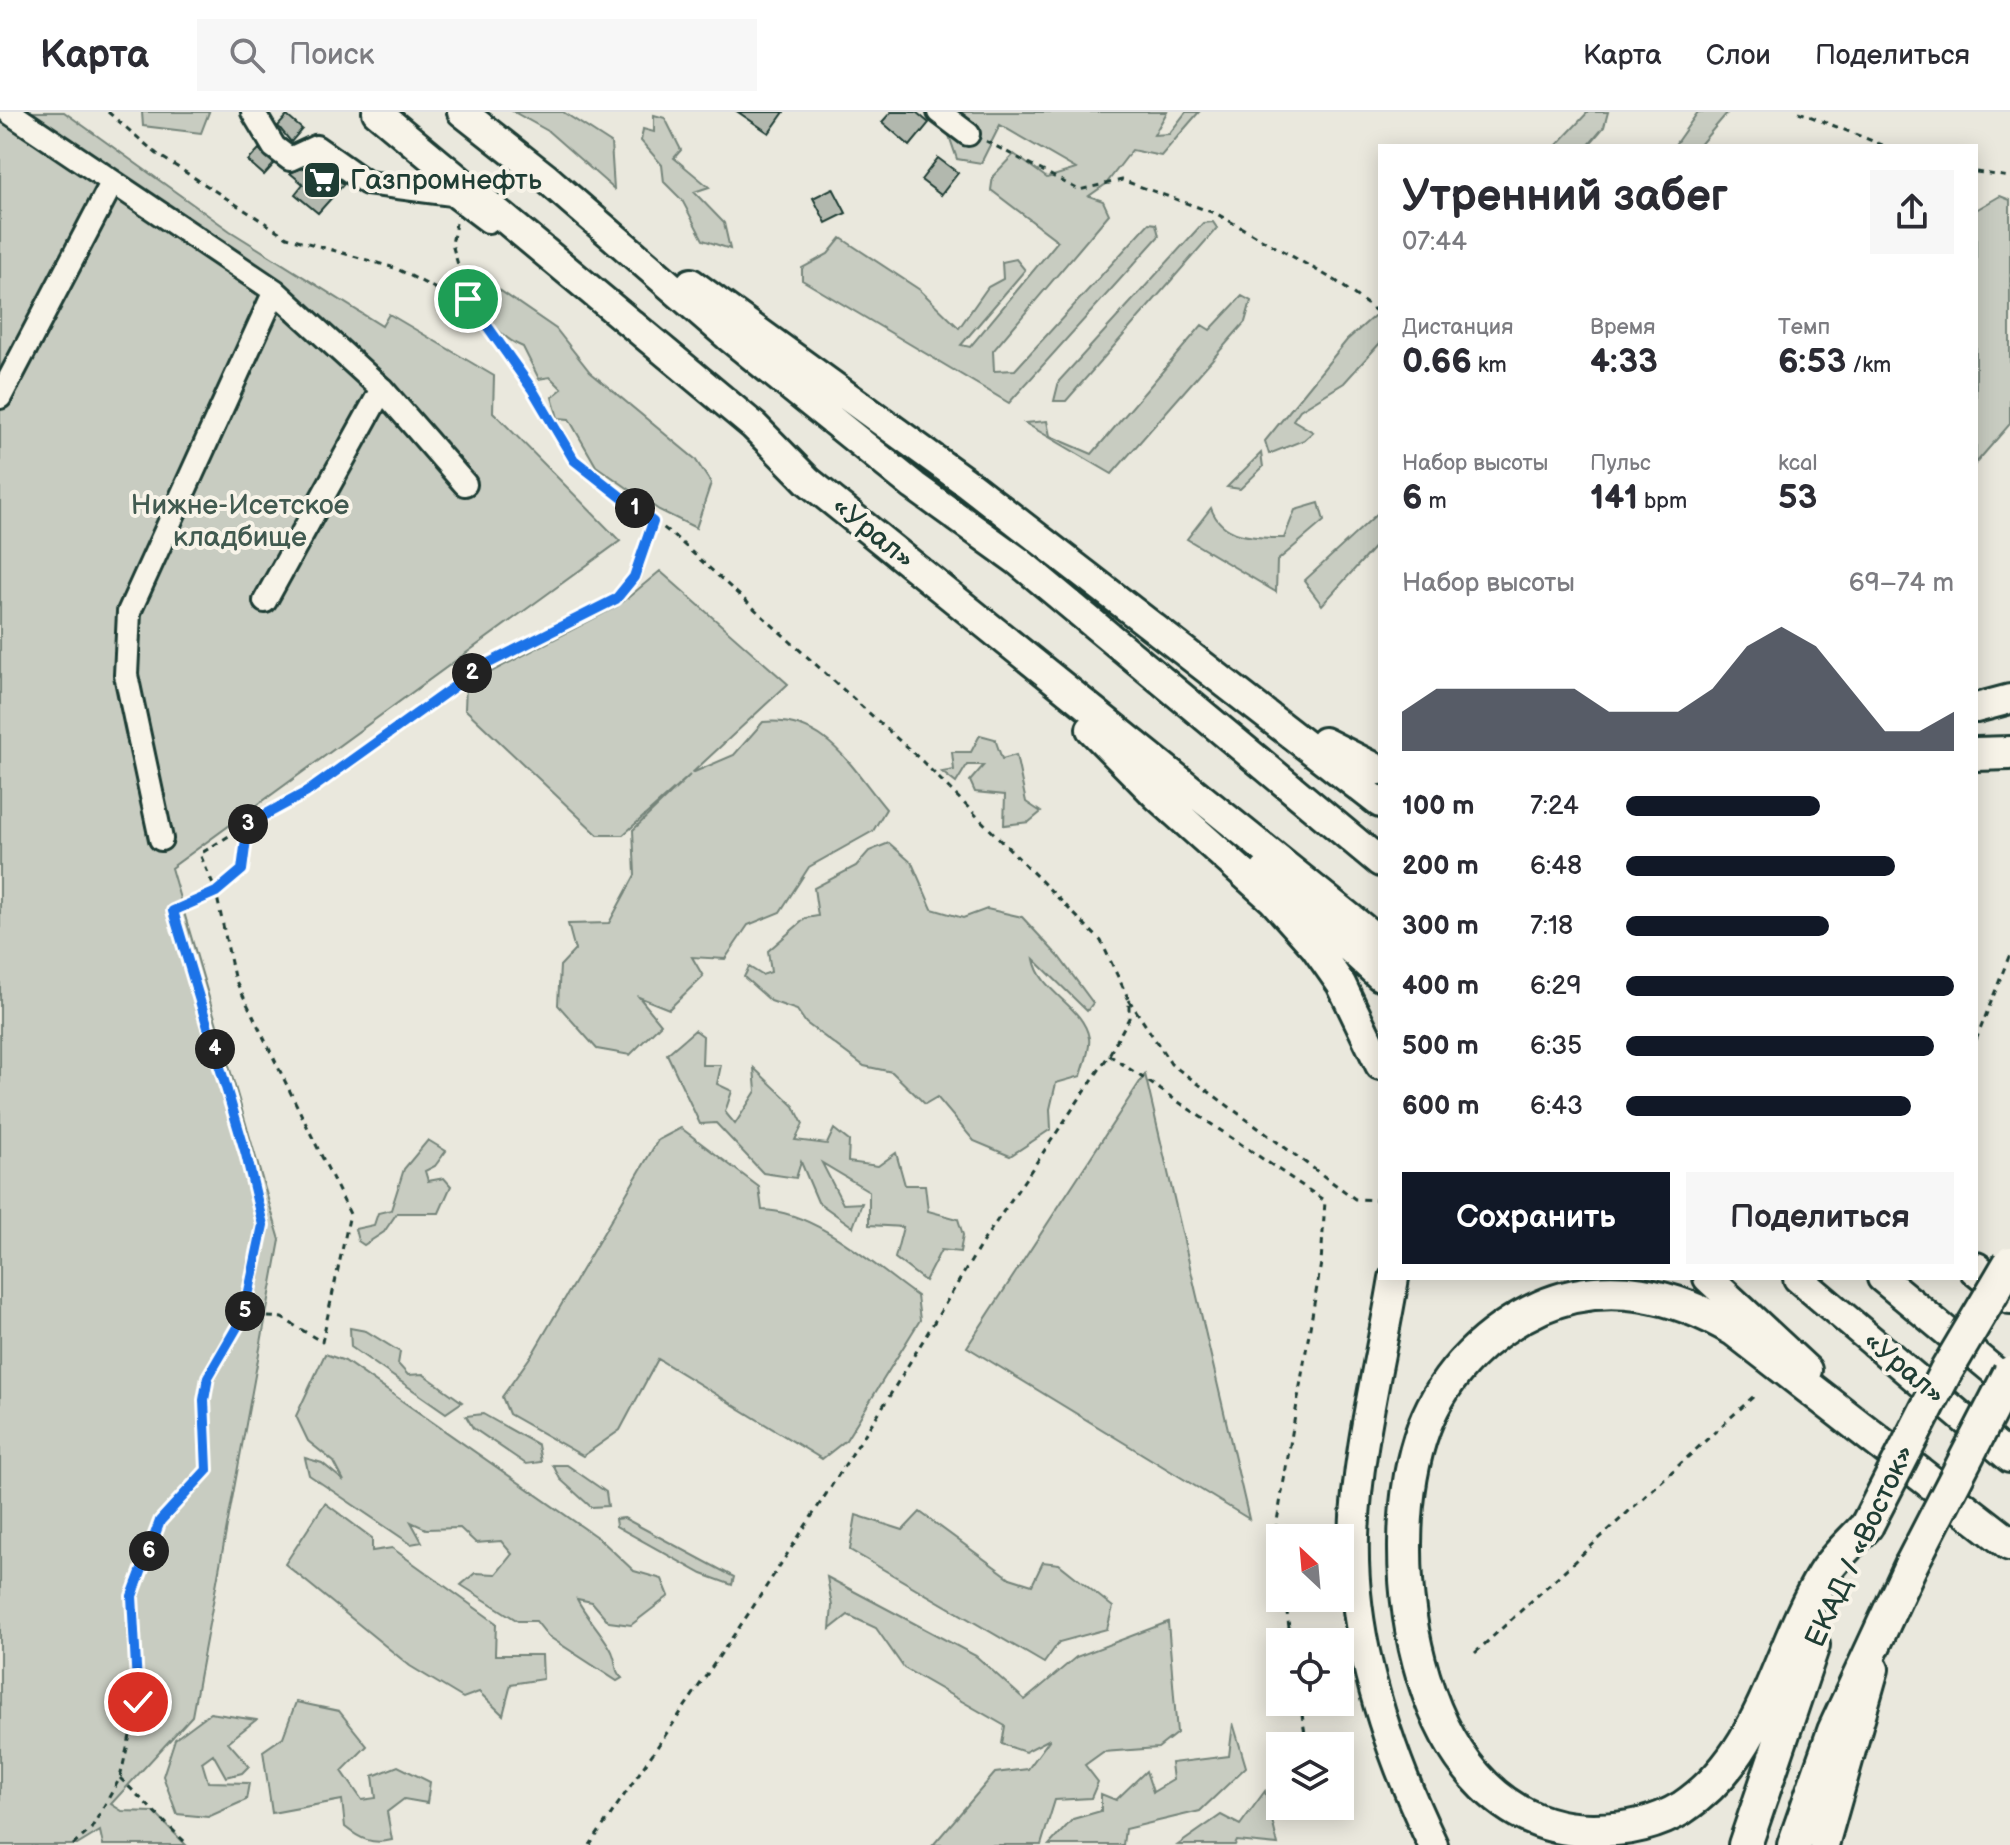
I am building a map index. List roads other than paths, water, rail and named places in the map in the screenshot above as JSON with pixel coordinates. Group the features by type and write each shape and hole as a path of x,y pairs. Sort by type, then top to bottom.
{"highway":[{"path":"1978,754 2010,753"},
{"name":"ЕКАД / «Восток»","path":"1745,1845 1806,1659 1867,1525 1945,1373 2010,1263"},
{"path":"1978,1271 2010,1297"},
{"path":"1867,1525 1824,1574 1747,1742 1713,1783 1680,1809 1646,1823 1615,1830 1584,1830 1548,1823 1518,1810 1487,1790 1464,1765 1443,1733 1419,1658 1411,1608 1406,1508 1413,1462 1425,1424 1444,1387 1494,1333 1518,1317 1549,1304 1606,1292 1637,1293 1701,1310 1735,1330 2010,1544"},
{"name":"ЕКАД / «Восток»","path":"1794,1845 1834,1731 1895,1594 1965,1453 2010,1373"}],"main road":[{"name":"«Урал»","path":"377,112 754,426 808,481 1378,940"},
{"path":"462,112 546,178 967,483 1378,801"},
{"path":"546,178 728,336 914,486 1018,561 1378,860"},
{"path":"808,481 1232,842 1378,974"},
{"path":"1239,695 1271,710 1350,758 1378,769"},
{"path":"1978,707 2010,699"},
{"path":"1062,700 1157,796 1272,899 1315,947 1353,1007 1378,1061"},
{"path":"1394,1280 1358,1493 1355,1578 1360,1621 1383,1718 1433,1845"},
{"path":"1710,1280 1912,1467"},
{"name":"«Урал»","path":"1800,1280 2010,1458"},
{"name":"«Урал»","path":"1884,1280 2010,1384"},
{"path":"1824,1845 1895,1594"}],"lane":[{"path":"9,112 275,291 382,389 465,484"},
{"path":"253,112 274,147 290,159 316,147 367,183 452,194 506,234 537,244"},
{"path":"939,112 968,134"},
{"path":"0,397 112,183"},
{"path":"161,839 126,675 129,612 275,291"},
{"path":"265,601 382,389"}],"place":[{"name":"Газпромнефть","path":"322,180"}],"park label":[{"name":"Нижне-Исетское кладбище","path":"240,521"}]}
